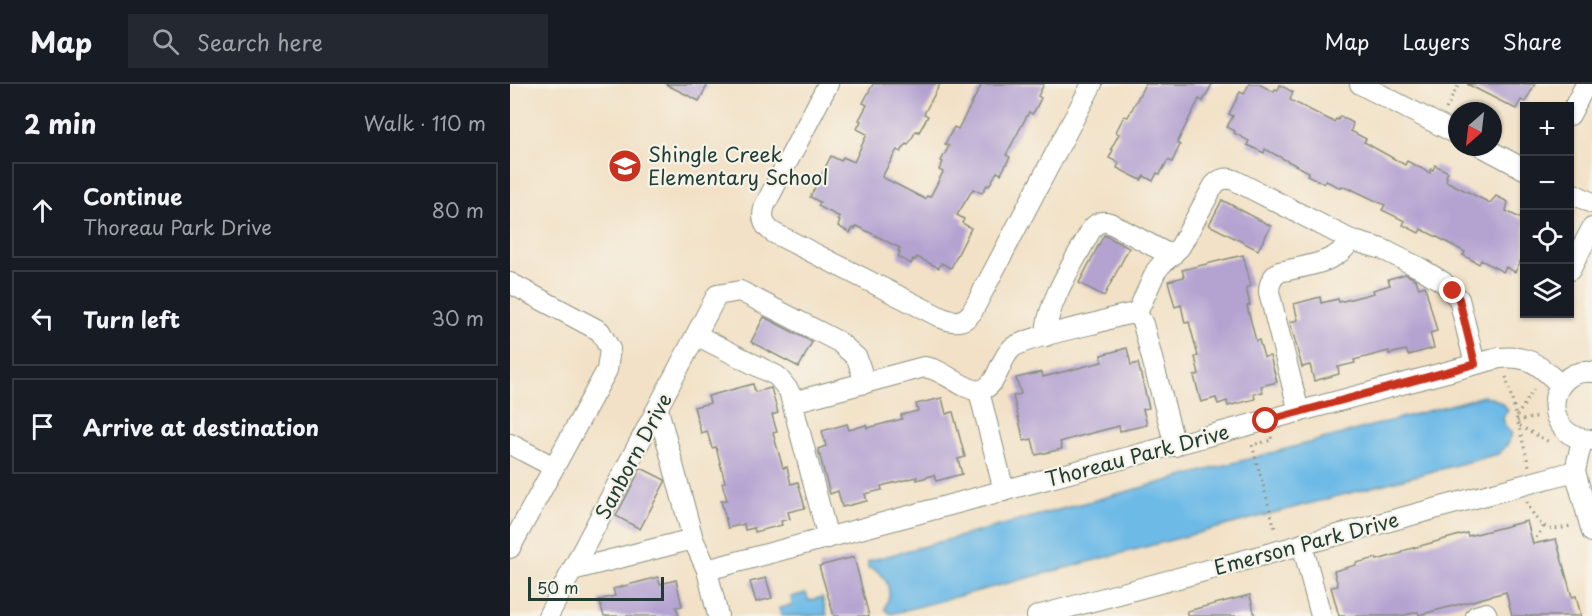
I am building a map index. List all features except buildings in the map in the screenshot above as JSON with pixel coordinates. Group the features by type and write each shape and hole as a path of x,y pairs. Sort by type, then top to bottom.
{"lane":[{"path":"828,84 765,205 763,218 765,224 774,233 942,318 956,322 969,317 972,312 1092,84"},
{"path":"1360,84 1448,129"},
{"path":"1574,106 1586,84"},
{"path":"1500,156 1520,167"},
{"path":"1137,313 1156,271 1184,241 1214,185 1224,178 1234,180 1351,240 1382,249 1443,282 1459,299 1475,364"},
{"path":"1574,194 1592,203"},
{"path":"1046,336 1047,320 1053,303 1091,230 1097,224 1110,223 1172,256"},
{"path":"1572,264 1592,228"},
{"path":"1299,412 1269,292 1270,283 1279,272 1334,257 1347,248 1351,240"},
{"path":"510,284 600,331 610,349 607,370 510,548"},
{"name":"Sanborn Drive","path":"548,616 717,295 740,291 838,342 857,358 865,383"},
{"path":"793,402 929,368 967,387 979,391 984,390 989,386 1011,349 1022,343 1137,313"},
{"path":"1137,313 1143,324 1175,446"},
{"path":"696,335 777,376 789,391 828,538"},
{"name":"Thoreau Park Drive","path":"707,570 1499,358 1519,357 1531,361 1561,385"},
{"path":"1590,525 1575,471 1587,440 1573,436 1558,423 1554,403 1561,385 1568,378 1576,373 1592,372"},
{"path":"979,391 1004,491"},
{"path":"658,408 693,539 707,570 718,616"},
{"path":"510,444 554,467"},
{"name":"Emerson Park Drive","path":"1037,616 1575,471"},
{"path":"572,570 693,539"},
{"path":"1302,544 1322,616"},
{"path":"560,593 566,616"},
{"path":"1476,616 1486,613 1487,616"}],"path":[{"path":"1438,124 1460,84"},
{"path":"1506,377 1517,421 1528,484 1529,506 1544,526 1555,528 1590,525"},
{"path":"1517,421 1539,382"},
{"path":"1517,421 1541,416"},
{"path":"1517,421 1560,448"},
{"path":"1272,440 1252,445 1276,532"},
{"path":"1536,538 1544,526"}],"water":[{"path":"1483,396 1497,400 1508,410 1503,417 1505,426 1512,433 1507,445 1498,454 891,614 885,609 889,598 886,580 880,573 868,568 868,561"},
{"path":"806,593 809,601 822,597 827,615 781,616 779,608 793,605 791,597"}],"place":[{"name":"Shingle Creek Elementary School","path":"625,166"}],"route":[{"path":"1266,421 1475,364 1459,299 1453,291"}]}
